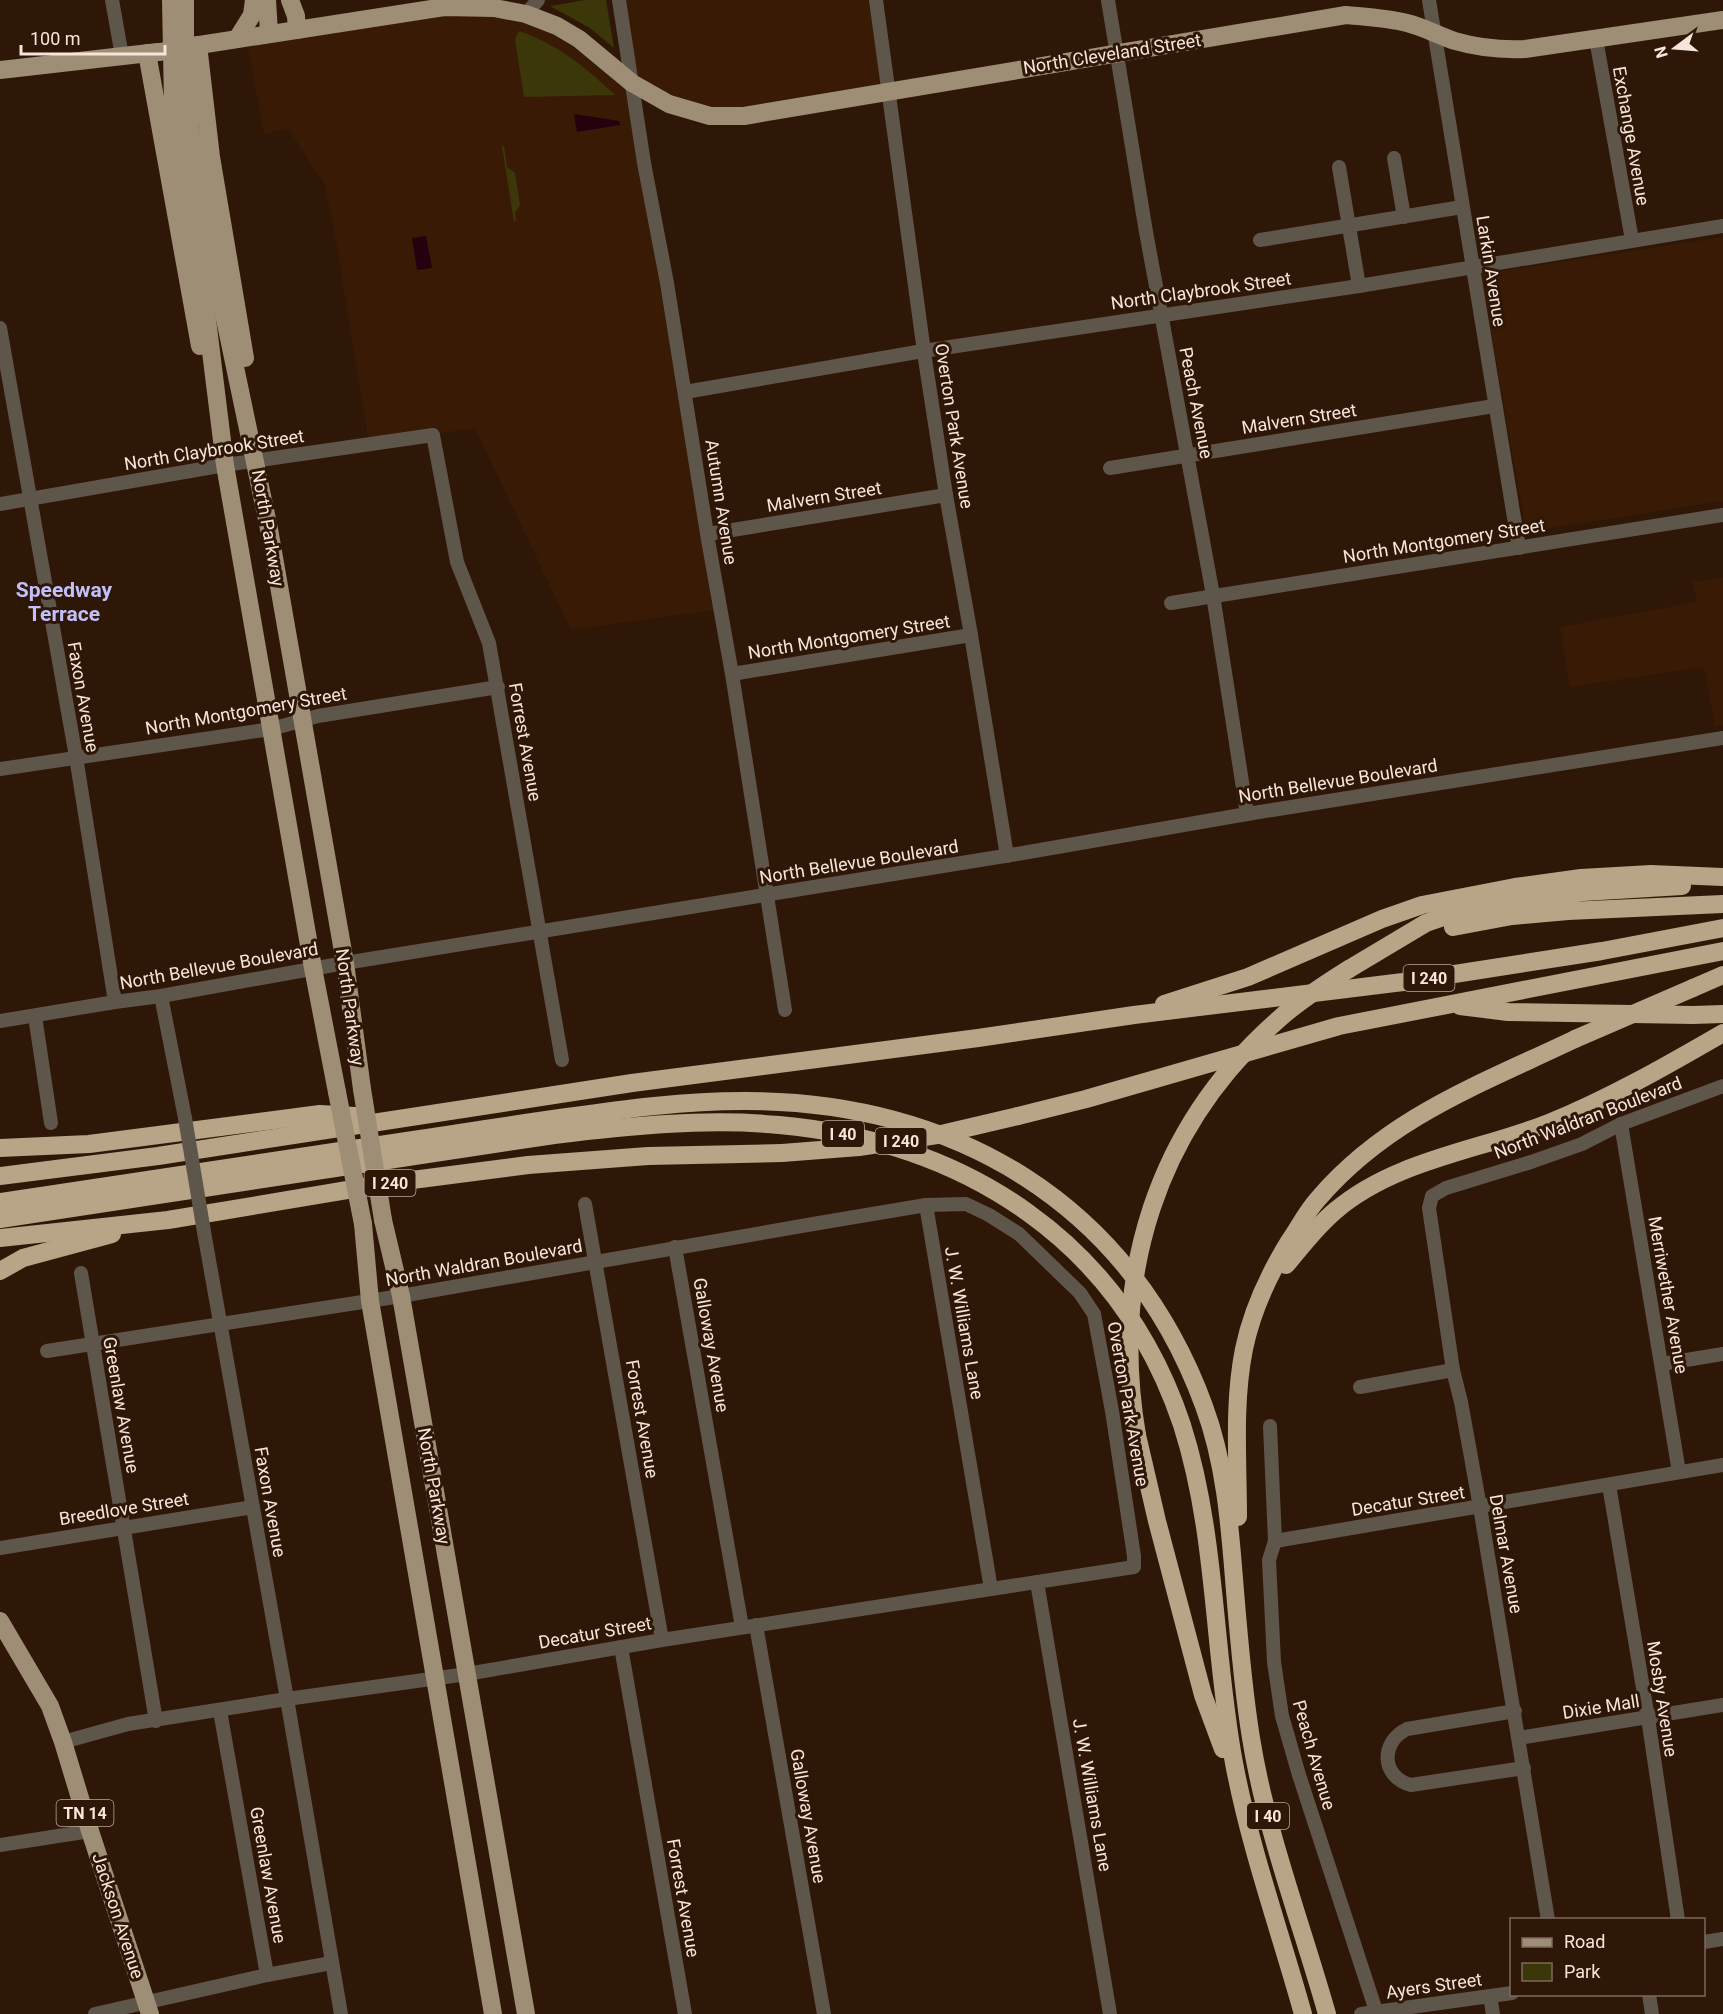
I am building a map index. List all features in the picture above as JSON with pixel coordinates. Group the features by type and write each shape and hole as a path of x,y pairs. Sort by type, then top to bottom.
{"highway":[{"path":"1134,1015 1248,977 1383,919 1422,905 1515,887 1581,878 1651,874 1723,877"},
{"path":"1242,1802 1203,1695 1157,1521 1137,1435 1129,1364 1132,1290 1147,1222 1172,1156 1207,1097 1256,1040 1300,1001 1349,969 1455,914 1487,906 1544,897 1640,888 1723,884"},
{"path":"1428,928 1568,911 1723,904"},
{"name":"I 240","path":"0,1176 158,1156 399,1117 632,1083 1134,1015 1403,982 1602,951 1723,928"},
{"name":"I 240","path":"0,1238 168,1220 390,1183 528,1165 648,1156 782,1153 859,1147 937,1136 1086,1099 1340,1026 1723,951"},
{"path":"1238,1636 1237,1411 1244,1347 1260,1296 1275,1264 1316,1201 1361,1155 1421,1113 1575,1039 1723,975"},
{"path":"1443,1004 1508,1012 1723,1014"},
{"path":"1260,1296 1317,1228 1337,1210 1375,1184 1408,1168 1528,1131 1586,1107 1655,1072 1723,1033"},
{"name":"I 40","path":"0,1202 658,1105 746,1101 797,1102 874,1114 924,1128 971,1146 1001,1162 1058,1200 1097,1235 1123,1263 1162,1316 1186,1362 1213,1434 1228,1517 1238,1636 1257,1771 1275,1840 1327,2014"},
{"path":"0,1148 89,1144 320,1114 399,1117"},
{"name":"I 40","path":"0,1219 554,1135 656,1124 744,1122 810,1128 900,1148 924,1156 963,1173 1004,1196 1033,1216 1087,1264 1112,1294 1138,1332 1165,1383 1182,1426 1199,1496 1207,1545 1223,1700 1242,1802 1303,2014"},
{"path":"0,1271 22,1258 168,1220"}],"main road":[{"name":"North Parkway","path":"171,0 173,94 177,138 205,303 225,465 313,968 363,1224 370,1301 493,2014"},
{"name":"North Parkway","path":"185,0 185,66 190,131 220,296 256,461 345,963 383,1220 401,1296 526,2014"},
{"path":"237,39 252,15 254,0"},
{"path":"267,0 269,33"},
{"path":"290,0 296,16 297,30"},
{"name":"North Cleveland Street","path":"0,70 202,45 443,4 494,8 532,7 579,39 632,82 669,104 711,116 744,116 1346,15 1377,17 1434,32 1452,40 1498,50 1525,49 1723,20"},
{"path":"202,45 211,157 248,377 256,461"},
{"path":"153,52 195,325 225,465"},
{"name":"Jackson Avenue","path":"0,1621 48,1701 148,2008"}],"street":[{"path":"112,0 122,56"},
{"name":"Autumn Avenue","path":"619,0 642,152 732,674 785,1010"},
{"name":"Overton Park Avenue","path":"876,0 946,495 1007,856"},
{"name":"Peach Avenue","path":"1108,0 1161,314 1213,596 1247,814"},
{"name":"Larkin Avenue","path":"1429,0 1519,548"},
{"name":"Exchange Avenue","path":"1596,39 1632,240"},
{"path":"1394,158 1404,217"},
{"path":"1339,167 1359,286"},
{"path":"1260,240 1462,207"},
{"name":"North Claybrook Street","path":"685,392 924,351 1359,286 1723,226"},
{"name":"Faxon Avenue","path":"0,328 115,1002"},
{"name":"Malvern Street","path":"1110,468 1494,406"},
{"name":"North Claybrook Street","path":"0,504 225,465 434,435"},
{"name":"Forrest Avenue","path":"434,435 457,562 489,644 498,687 562,1060"},
{"name":"Malvern Street","path":"708,534 946,495"},
{"name":"North Montgomery Street","path":"1171,603 1723,515"},
{"name":"North Montgomery Street","path":"732,674 971,635"},
{"name":"North Montgomery Street","path":"0,770 271,729 301,720 498,687"},
{"name":"North Bellevue Boulevard","path":"0,1021 1007,856 1247,814 1723,738"},
{"name":"Faxon Avenue","path":"161,996 185,1119 341,2014"},
{"path":"35,1016 51,1123"},
{"name":"North Waldran Boulevard","path":"1432,1196 1446,1188 1582,1144 1621,1124 1723,1086"},
{"name":"Merriwether Avenue","path":"1621,1124 1679,1472"},
{"name":"Delmar Avenue","path":"1432,1196 1429,1208 1453,1370 1480,1508 1548,1918"},
{"name":"Forrest Avenue","path":"585,1204 662,1640"},
{"name":"Overton Park Avenue","path":"926,1205 966,1204 990,1215 1019,1234 1080,1293 1094,1314 1112,1411 1134,1566"},
{"name":"North Waldran Boulevard","path":"47,1351 401,1296 926,1205"},
{"name":"J. W. Williams Lane","path":"926,1205 991,1589"},
{"name":"Galloway Avenue","path":"675,1247 824,2014"},
{"name":"Greenlaw Avenue","path":"81,1273 156,1721"},
{"path":"1662,1364 1723,1354"},
{"path":"1360,1387 1453,1370"},
{"name":"Peach Avenue","path":"1270,1426 1275,1541 1269,1560 1274,1662 1282,1716 1377,2013"},
{"name":"Decatur Street","path":"1275,1541 1723,1465"},
{"name":"Mosby Avenue","path":"1609,1485 1648,1718 1678,1918"},
{"name":"Breedlove Street","path":"0,1548 253,1507"},
{"name":"Decatur Street","path":"63,1742 128,1724 467,1674 662,1640 1134,1566"},
{"name":"J. W. Williams Lane","path":"1037,1582 1110,2014"},
{"name":"Forrest Avenue","path":"621,1647 685,2014"},
{"name":"Dixie Mall","path":"1519,1738 1723,1705"},
{"name":"Greenlaw Avenue","path":"220,1711 267,1975"},
{"path":"1515,1711 1407,1729 1394,1737 1389,1745 1387,1758 1397,1778 1411,1785 1524,1768"},
{"path":"0,1845 90,1831"},
{"path":"1705,1942 1723,1939"},
{"path":"95,2014 148,2008 267,1975 331,1963"},
{"name":"Ayers Street","path":"1361,2014 1510,1993"},
{"path":"1490,1996 1493,2014"},
{"path":"1649,1996 1652,2014"}],"shaded area":[{"path":"619,0 876,0 888,91 711,116 633,83 721,609 571,630 475,428 369,444 325,185 288,128 264,134 246,38 444,7 526,14 631,82"},
{"path":"574,114 619,121 620,125 577,132"},
{"path":"426,236 432,268 417,270 412,238"},
{"path":"1723,237 1723,501 1526,532 1481,274"},
{"path":"1723,577 1723,725 1715,726 1704,667 1570,687 1560,627 1697,602 1693,582"}],"green space":[{"path":"585,0 606,0 614,48 590,28 550,6"},
{"path":"519,31 533,36 571,58 615,95 524,97 515,39"},
{"path":"502,146 504,146 507,167 515,173 520,205 515,213 514,222"}],"district":[{"name":"Speedway Terrace","path":"64,602"}]}
